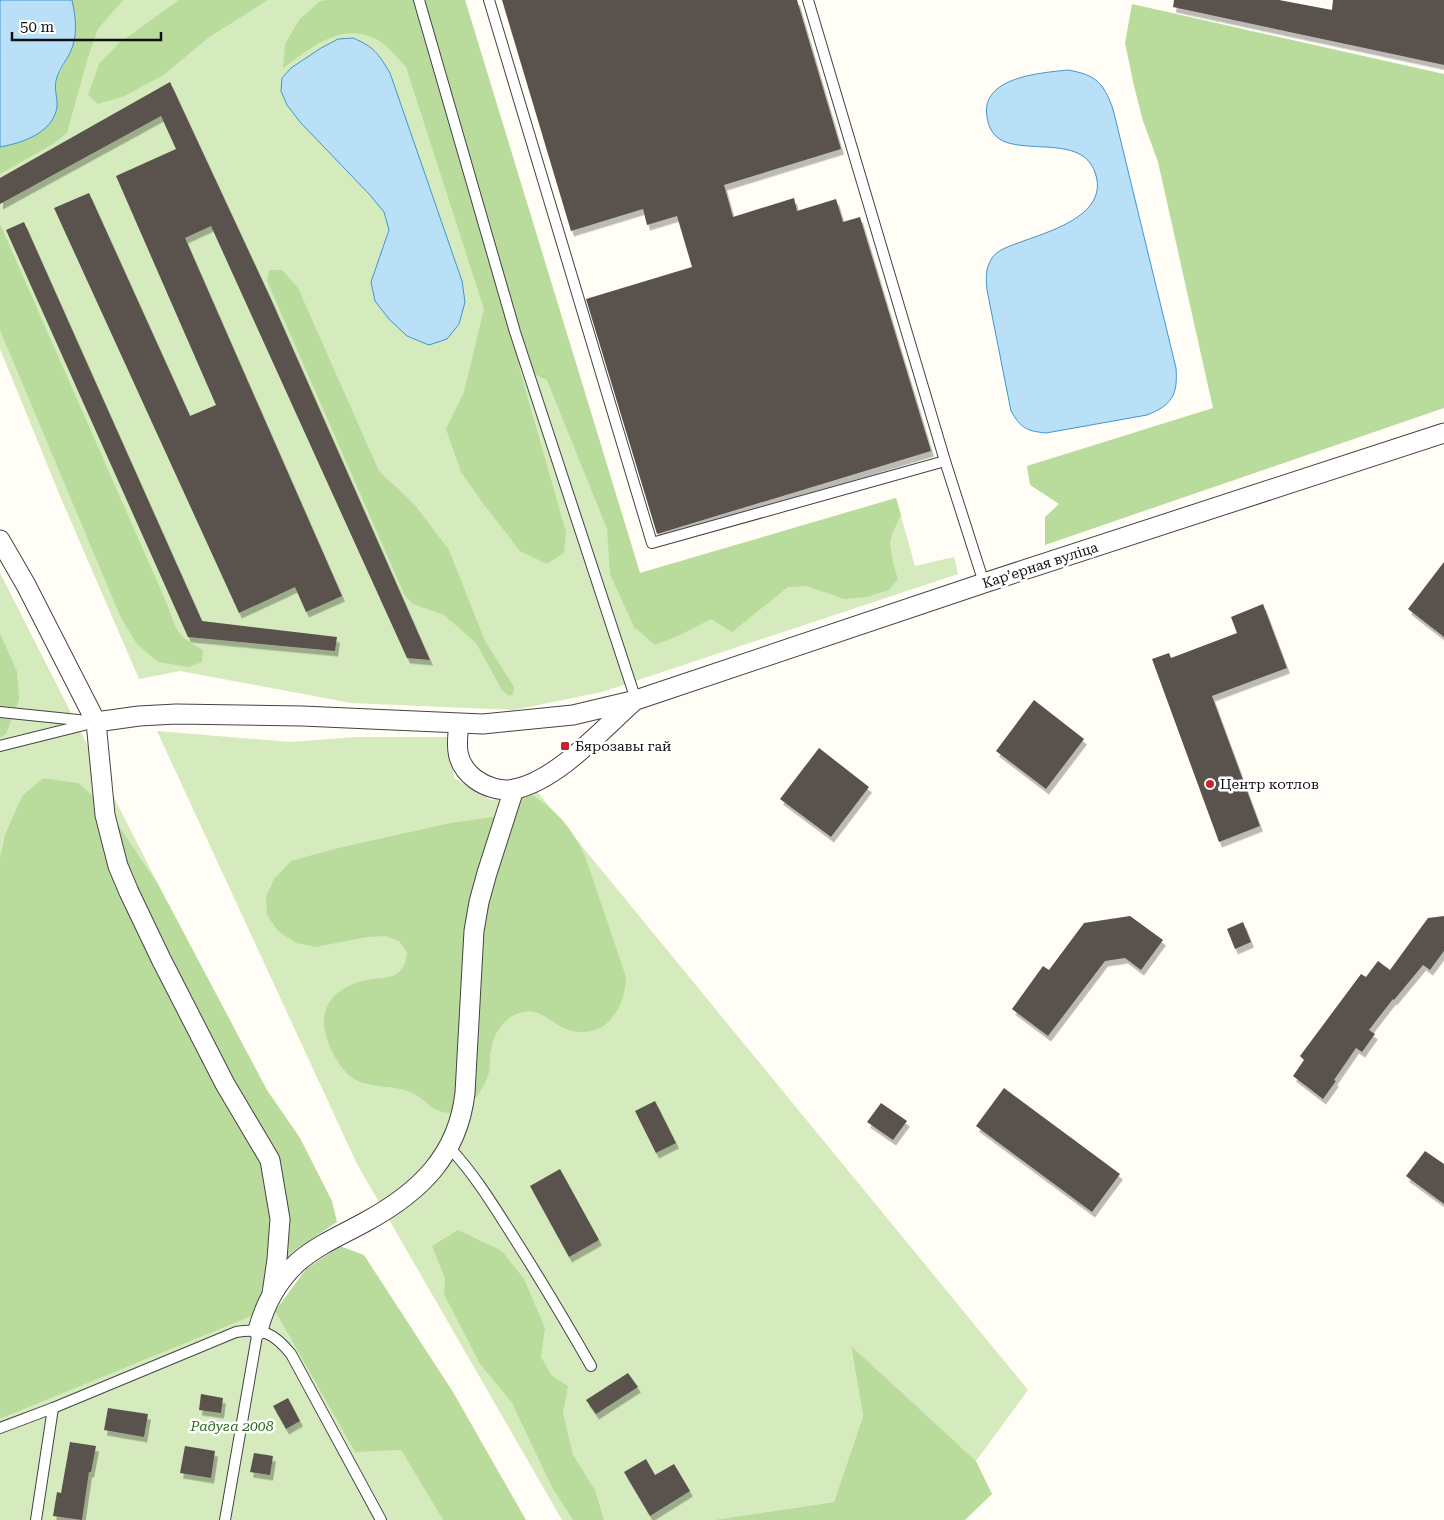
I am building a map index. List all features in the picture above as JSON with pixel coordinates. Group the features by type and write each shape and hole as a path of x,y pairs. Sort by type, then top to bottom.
{"street":[{"name":"Карʼерная вуліца","path":"636,700 564,764 537,780 514,789 489,787 481,783 465,770 457,754 456,744 459,724 547,719 636,700 984,583 1444,433"},
{"path":"0,540 26,585 96,722 105,815 118,866 129,892 225,1084 270,1160 280,1219 272,1294"},
{"path":"96,722 139,716 176,714 302,716 459,724"},
{"path":"258,1330 272,1294 287,1274 310,1253 325,1243 399,1202 414,1190 449,1147 458,1128 463,1111 474,931 487,873 514,789"}],"lane":[{"path":"419,0 515,332 636,700"},
{"path":"489,0 652,543 945,462"},
{"path":"808,0 945,462 984,583"},
{"path":"0,712 96,722"},
{"path":"0,746 96,722"},
{"path":"449,1147 467,1166 487,1194 554,1301 591,1366"},
{"path":"225,1520 258,1330"},
{"path":"0,1428 223,1336 236,1332 258,1330 274,1336 291,1354 381,1520"},
{"path":"36,1520 52,1408"}],"green space":[{"path":"0,0 465,0 640,573 896,498 915,566 954,557 958,574 602,692 514,710 351,703 180,671 139,679 60,496 0,349"},
{"path":"72,0 123,0 98,29 88,57 67,133 53,144 0,174 0,147 42,131 57,106 55,91 57,78 71,52 75,18"},
{"path":"179,0 268,0 208,38 162,76 122,97 98,104 88,95 99,64 118,44"},
{"path":"465,0 640,573 896,498 901,515 892,534 890,544 898,579 889,590 867,597 844,599 806,586 788,587 732,632 711,619 655,645 634,627 610,574 607,529 547,380 519,367 566,532 564,553 547,564 520,551 461,472 446,429 464,392 484,309 406,67 381,42 355,33 342,34 330,38 306,51 283,68 285,44 299,20 320,1"},
{"path":"1132,4 1444,74 1444,408 1045,545 1045,517 1059,504 1030,485 1027,466 1213,408 1158,162 1143,121 1125,43"},
{"path":"0,224 176,627 182,636 203,650 202,662 189,667 158,662 137,644 121,618 0,330"},
{"path":"269,270 282,270 298,288 379,471 414,504 449,550 485,641 514,687 513,694 509,696 502,690 476,643 444,615 413,604 405,596 267,281"},
{"path":"0,573 158,884 107,808 79,783 43,778 22,796 5,834 0,857 0,738 6,734 17,671 0,633"},
{"path":"0,633 17,671 19,700 6,734 0,738"},
{"path":"157,731 290,742 357,737 449,737 454,778 491,800 535,789 1028,1390 976,1461 851,1347 863,1416 834,1502 713,1520 562,1520 357,1164"},
{"path":"43,778 79,783 107,808 158,884 267,1090 300,1138 332,1201 337,1222 291,1253 252,1316 0,1419 0,857 5,834 22,796"},
{"path":"529,793 555,812 569,828 585,856 626,977 624,994 618,1009 606,1024 596,1030 583,1032 564,1028 543,1015 532,1011 519,1013 507,1019 493,1041 489,1072 483,1087 467,1107 458,1111 442,1112 407,1091 370,1085 356,1080 344,1070 330,1046 324,1022 328,1004 339,991 355,983 395,975 405,964 407,953 399,941 385,936 367,937 316,947 296,943 278,931 267,915 266,897 274,879 291,861 334,849 451,823 493,817 515,797"},
{"path":"458,1230 502,1251 524,1279 545,1328 541,1357 552,1376 568,1386 563,1413 573,1455 595,1490 604,1520 573,1520 552,1487 512,1403 480,1364 444,1294 445,1278 432,1246"},
{"path":"340,1246 364,1255 453,1392 526,1520 443,1520 401,1450 355,1452 275,1311 306,1269"},
{"name":"Радуга 2008","path":"275,1311 355,1451 401,1450 443,1520 0,1520 0,1419 252,1316"},
{"path":"851,1346 976,1461 992,1494 965,1520 713,1520 834,1502 863,1416"}],"water":[{"path":"0,0 72,0 75,27 73,47 57,77 57,107 50,124 27,139 0,147"},
{"path":"353,38 375,51 390,73 462,281 465,302 459,324 447,339 429,345 407,336 389,319 375,301 371,282 389,230 384,212 300,122 287,105 281,91 282,78 291,68 338,39"},
{"path":"1068,70 1085,74 1097,81 1106,92 1113,109 1176,368 1176,385 1172,398 1168,403 1147,415 1046,433 1025,428 1011,411 987,290 987,270 994,255 1000,251 1011,245 1056,229 1081,214 1091,204 1096,193 1097,180 1092,166 1083,156 1072,151 1058,148 1015,145 1000,139 994,134 989,124 987,104 993,93 1002,85 1028,76"}],"building":[{"path":"502,0 797,0 841,149 724,185 733,217 794,198 797,211 836,199 843,222 860,217 931,451 657,534 586,299 692,267 677,216 647,225 643,209 571,231"},
{"path":"1174,0 1279,0 1332,10 1333,0 1444,0 1444,65 1173,7"},
{"path":"170,82 270,297 430,660 407,658 211,226 185,238 342,596 306,612 295,587 239,613 54,208 89,193 190,416 216,405 116,176 176,149 161,116 0,204 0,178"},
{"path":"24,222 202,621 337,637 335,651 188,637 6,230"},
{"path":"1444,562 1444,637 1408,609"},
{"path":"1263,604 1287,668 1212,696 1260,826 1219,842 1152,659 1169,653 1171,658 1237,633 1231,617"},
{"path":"1034,700 1084,739 1046,789 996,751"},
{"path":"819,748 869,787 831,837 780,799"},
{"path":"1130,916 1163,940 1141,970 1125,958 1105,961 1048,1036 1012,1009 1043,966 1049,970 1084,923"},
{"path":"1444,916 1444,951 1430,970 1423,965 1393,999 1369,1030 1375,1034 1362,1052 1356,1048 1323,1099 1293,1076 1304,1060 1300,1056 1361,974 1366,977 1378,961 1390,970 1428,918"},
{"path":"1243,922 1251,942 1235,949 1227,929"},
{"path":"1004,1088 1120,1174 1092,1212 976,1126"},
{"path":"655,1101 676,1143 656,1153 635,1111"},
{"path":"881,1103 907,1121 893,1140 867,1122"},
{"path":"1425,1151 1444,1164 1444,1204 1406,1176"},
{"path":"560,1169 599,1240 569,1257 530,1186"},
{"path":"628,1373 638,1387 596,1414 586,1400"},
{"path":"201,1394 223,1398 221,1413 199,1410"},
{"path":"288,1398 300,1421 286,1429 273,1406"},
{"path":"108,1408 148,1414 144,1437 104,1430"},
{"path":"70,1442 96,1446 91,1472 89,1472 82,1520 53,1516 57,1492 61,1493"},
{"path":"185,1446 215,1451 211,1478 180,1473"},
{"path":"254,1453 273,1456 270,1475 250,1472"},
{"path":"646,1459 655,1475 674,1464 690,1491 650,1516 624,1472"}],"place":[{"name":"Бярозавы гай","path":"565,746"},
{"name":"Центр котлов","path":"1210,784"}]}
